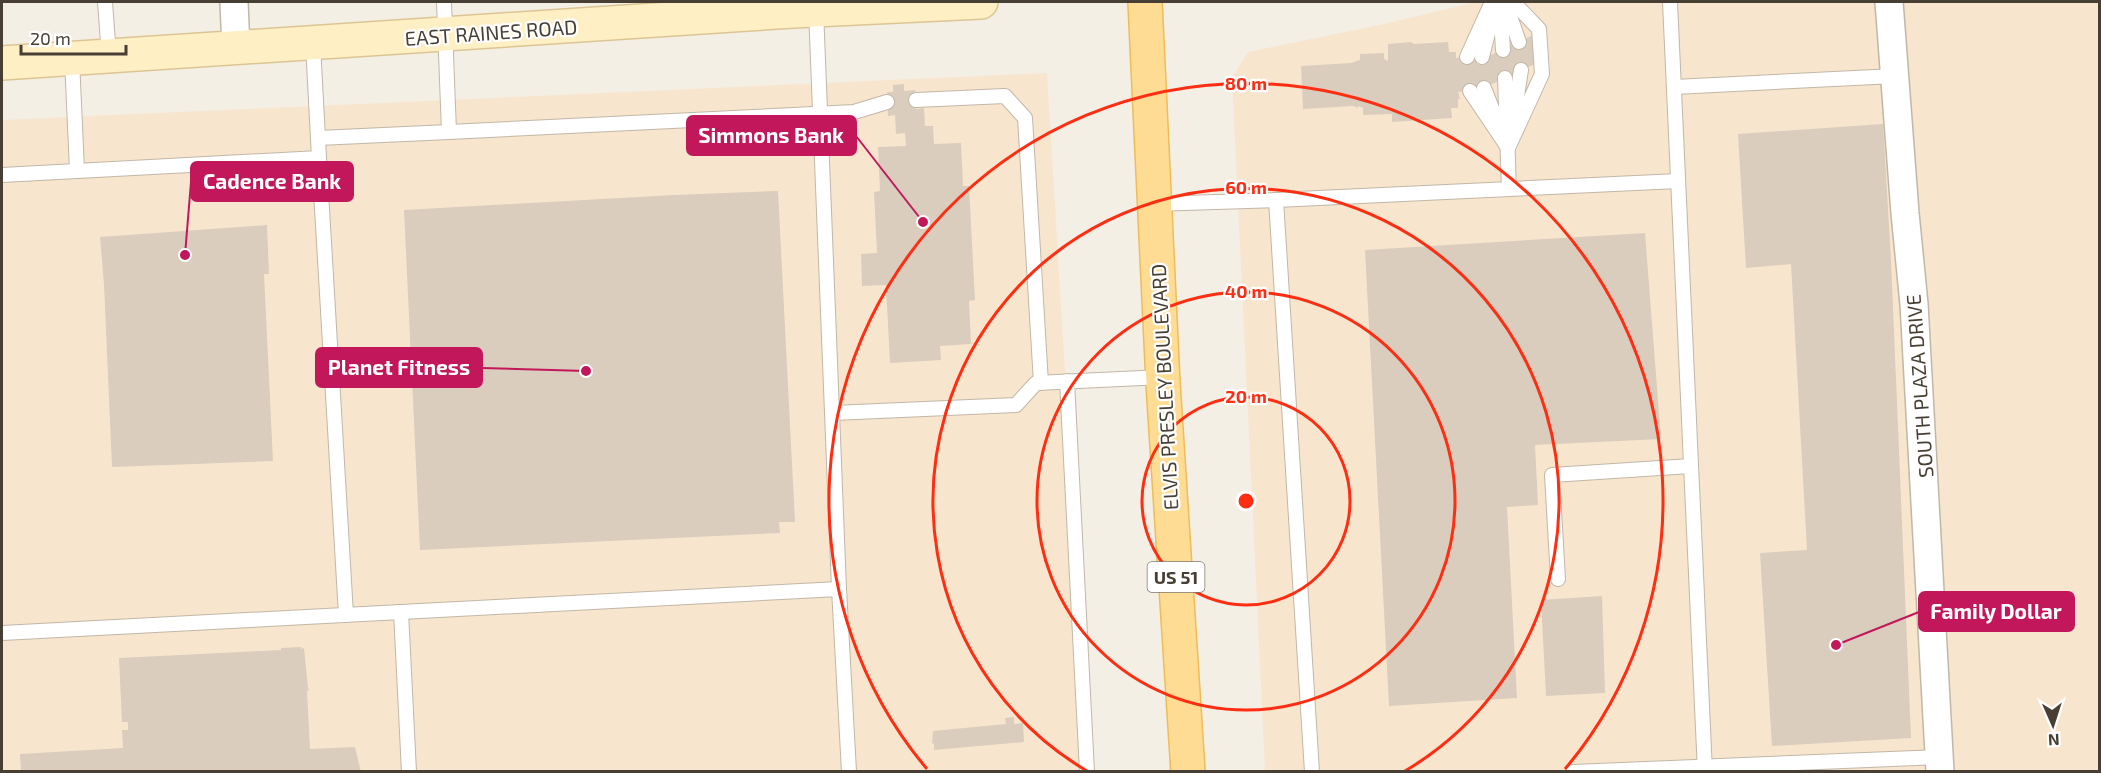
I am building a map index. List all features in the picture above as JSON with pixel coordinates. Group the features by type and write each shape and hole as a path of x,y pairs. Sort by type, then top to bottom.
{"main road":[{"name":"EAST RAINES ROAD","path":"2,63 446,35 718,9 816,10 981,2"},
{"name":"ELVIS PRESLEY BOULEVARD","path":"1145,2 1163,377 1188,771"}],"street":[{"path":"234,2 236,49"},
{"name":"SOUTH PLAZA DRIVE","path":"1889,2 1914,304 1940,764"}],"lane":[{"path":"105,2 108,56"},
{"path":"444,2 449,132"},
{"path":"1482,57 1494,2"},
{"path":"1467,57 1494,2"},
{"path":"1500,2 1503,50"},
{"path":"1505,2 1519,42"},
{"path":"1508,148 1542,74 1539,29 1513,2"},
{"path":"1670,2 1704,769"},
{"path":"816,10 839,589 849,771"},
{"path":"313,44 346,615"},
{"path":"72,59 77,171"},
{"path":"1508,148 1521,70"},
{"path":"1674,87 1895,76"},
{"path":"1505,78 1509,189"},
{"path":"1484,88 1508,148"},
{"path":"1470,91 1508,148"},
{"path":"916,100 1005,96 1025,118 1041,383"},
{"path":"318,138 854,112 887,102"},
{"path":"2,175 319,158"},
{"path":"1154,204 1678,181"},
{"path":"1276,200 1312,771"},
{"path":"833,413 1016,405 1036,383 1163,377"},
{"path":"1067,381 1087,771"},
{"path":"1558,579 1552,475 1691,466"},
{"path":"2,633 839,589"},
{"path":"401,612 410,771"},
{"path":"1574,771 1940,764"}],"shaded area":[{"path":"1476,2 2099,2 2099,771 1265,771 1232,78 1248,52"},
{"path":"1047,73 1089,771 2,771 2,120"}],"building":[{"path":"1533,35 1535,64 1479,90 1458,92 1460,99 1458,99 1458,108 1451,108 1452,118 1392,122 1392,114 1363,115 1363,108 1358,106 1358,108 1353,106 1303,109 1301,66 1351,63 1360,60 1360,54 1384,53 1384,59 1388,61 1388,44 1411,42 1414,44 1448,42 1449,52 1456,52 1456,58 1489,56"},
{"path":"904,84 904,91 915,90 916,109 924,108 925,126 933,126 934,144 961,143 963,186 969,186 975,300 969,301 971,344 940,346 941,360 890,363 886,285 862,286 861,254 877,253 874,192 880,191 878,147 906,146 905,133 896,134 895,115 888,116 887,92 893,92 893,85"},
{"path":"1883,124 1911,738 1772,746 1760,553 1807,550 1791,264 1746,268 1738,134"},
{"path":"778,191 795,522 779,522 780,533 420,550 404,210"},
{"path":"267,225 269,274 264,274 273,461 112,467 100,237"},
{"path":"1645,233 1661,439 1535,445 1538,505 1507,507 1517,698 1389,706 1365,250"},
{"path":"1602,596 1605,693 1546,696 1541,600"},
{"path":"301,647 301,649 304,648 309,690 307,691 310,749 355,747 361,772 21,772 20,754 123,748 122,730 128,730 128,722 122,722 119,658"},
{"path":"1014,717 1014,724 1023,723 1024,742 934,750 933,731 1006,724 1005,718"}],"place":[{"name":"Simmons Bank","path":"923,222"},
{"name":"Cadence Bank","path":"185,255"},
{"name":"Planet Fitness","path":"586,371"},
{"name":"Family Dollar","path":"1836,645"}]}
